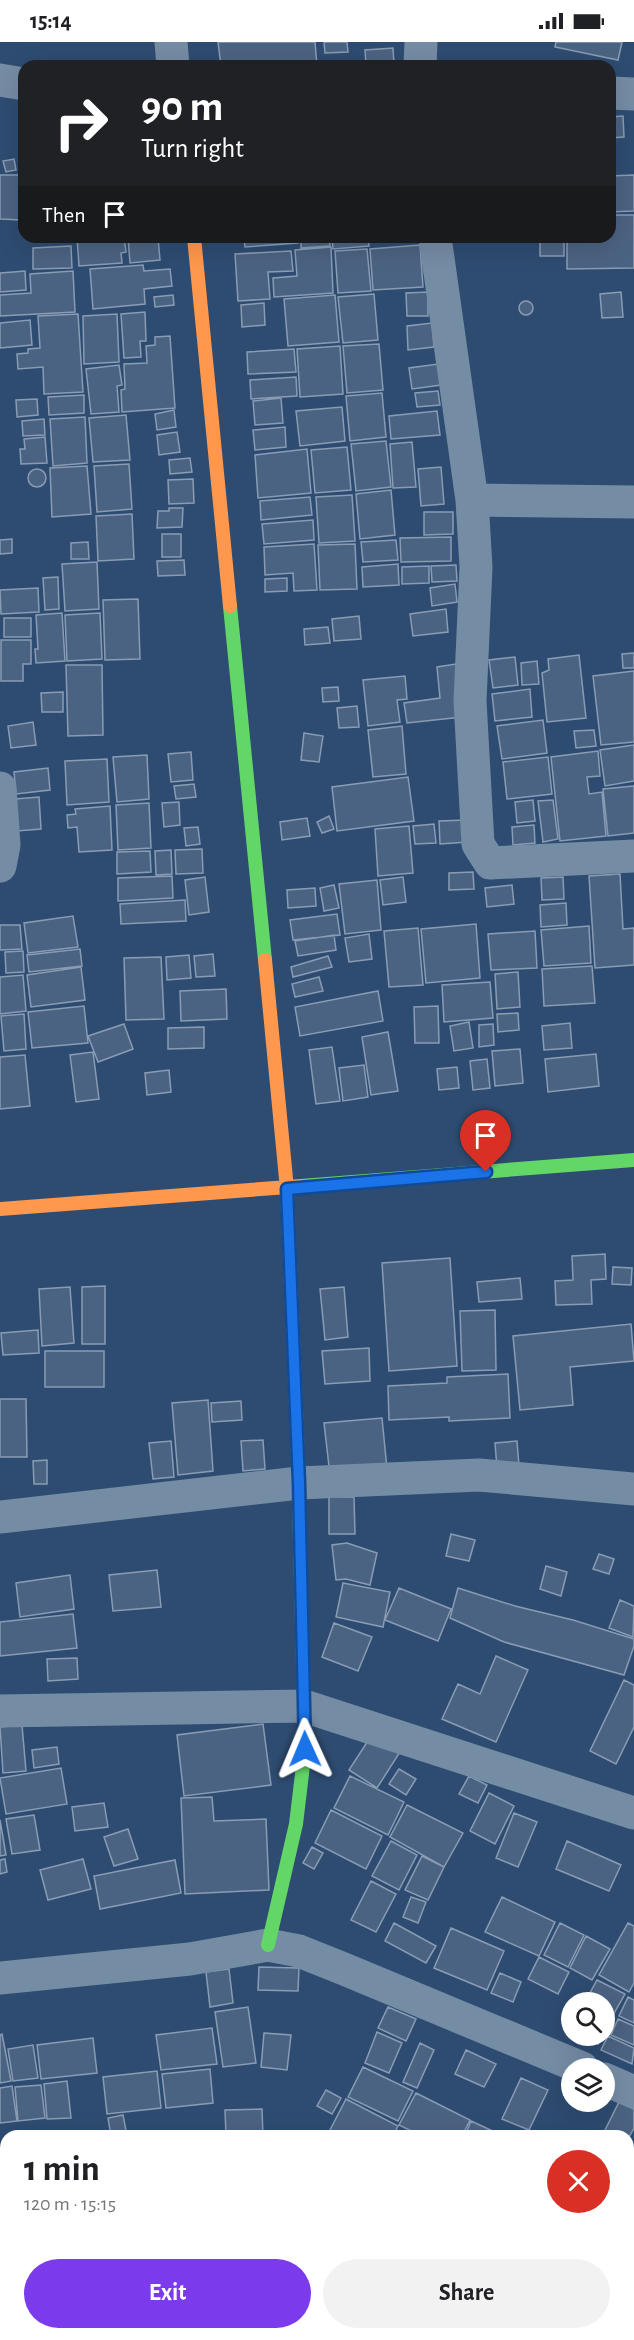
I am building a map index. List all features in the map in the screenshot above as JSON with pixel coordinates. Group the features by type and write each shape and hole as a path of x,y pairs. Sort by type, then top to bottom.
{"street":[{"path":"171,42 172,60"},
{"path":"420,42 420,60"},
{"path":"0,80 18,83"},
{"path":"616,93 634,94"},
{"path":"195,243 287,1189 299,1483 304,1706 303,1782 296,1834 268,1946"},
{"path":"436,243 472,500 476,567 470,701 478,844 490,863 634,856"},
{"path":"472,500 634,502"},
{"path":"0,788 4,844 0,866"},
{"path":"0,1209 287,1189 634,1160"},
{"path":"0,1517 299,1483 478,1475 634,1489"},
{"path":"0,1711 304,1706 634,1814"},
{"path":"0,1978 190,1959 268,1946 299,1951 561,2059"},
{"path":"615,2084 634,2092"}],"building":[{"path":"218,42 315,42 316,60 220,60"},
{"path":"324,42 347,42 348,52 325,53"},
{"path":"556,42 622,42 618,60 555,47"},
{"path":"393,48 394,60 366,60 365,50"},
{"path":"623,116 624,137 616,138 616,117"},
{"path":"14,159 16,170 6,172 3,161"},
{"path":"0,175 18,175 18,220 0,219"},
{"path":"634,175 634,211 616,212 616,176"},
{"path":"616,215 634,215 634,268 567,269 567,243 616,243"},
{"path":"77,243 125,243 126,252 121,253 122,263 79,266"},
{"path":"128,243 159,243 160,260 130,263"},
{"path":"245,243 298,243 245,247"},
{"path":"301,243 330,243 330,246 301,248"},
{"path":"332,243 369,243 369,246 333,249"},
{"path":"540,243 564,243 564,256 540,256"},
{"path":"420,245 423,287 373,290 370,249"},
{"path":"71,246 72,268 33,269 33,248"},
{"path":"331,247 333,293 274,297 273,278 297,276 295,250"},
{"path":"367,249 371,291 338,293 335,251"},
{"path":"291,251 293,271 268,272 270,299 238,301 235,254"},
{"path":"143,265 144,271 170,269 172,286 144,289 145,304 93,309 90,269"},
{"path":"25,271 26,290 0,292 0,273"},
{"path":"73,271 75,312 0,316 0,295 31,293 30,274"},
{"path":"428,292 428,316 407,316 406,293"},
{"path":"621,292 623,317 602,318 600,294"},
{"path":"374,294 378,340 343,343 338,297"},
{"path":"173,295 174,305 155,307 154,297"},
{"path":"335,295 339,342 288,346 284,299"},
{"path":"526,301 531,303 533,308 531,313 526,315 521,313 519,308 521,303"},
{"path":"264,303 265,325 242,327 241,305"},
{"path":"145,312 146,341 140,341 141,357 124,358 121,314"},
{"path":"78,314 83,392 44,394 43,367 18,369 17,354 28,353 28,349 40,348 38,316"},
{"path":"117,314 119,362 84,364 83,316"},
{"path":"30,320 32,345 0,348 0,323"},
{"path":"432,323 434,347 408,350 407,326"},
{"path":"170,336 175,408 122,412 121,390 125,389 124,364 147,363 146,346 155,345 155,337"},
{"path":"379,344 383,390 347,393 343,346"},
{"path":"340,346 343,394 300,397 297,349"},
{"path":"294,349 296,372 248,374 247,352"},
{"path":"438,364 441,385 412,389 409,368"},
{"path":"119,365 122,385 117,386 119,412 91,414 86,369"},
{"path":"296,377 297,396 251,399 250,380"},
{"path":"438,391 440,405 417,407 415,393"},
{"path":"382,393 386,437 350,441 346,396"},
{"path":"84,395 84,413 49,415 48,397"},
{"path":"281,398 283,423 255,425 253,401"},
{"path":"37,399 38,415 17,417 16,400"},
{"path":"342,407 345,441 300,446 296,411"},
{"path":"174,410 176,427 157,430 155,414"},
{"path":"437,411 440,435 391,439 389,416"},
{"path":"126,415 130,460 93,462 89,418"},
{"path":"85,417 87,463 53,466 50,419"},
{"path":"44,419 45,435 23,436 22,421"},
{"path":"285,427 286,447 255,450 253,430"},
{"path":"177,432 180,452 159,455 157,435"},
{"path":"45,437 47,463 21,464 20,449 25,449 24,439"},
{"path":"386,441 391,487 356,491 351,444"},
{"path":"412,442 416,487 393,488 390,444"},
{"path":"347,447 351,490 315,493 311,450"},
{"path":"307,449 311,493 258,498 255,455"},
{"path":"190,458 192,472 170,474 169,460"},
{"path":"129,464 132,509 97,512 94,466"},
{"path":"87,466 91,514 52,517 50,468"},
{"path":"441,467 444,504 421,506 418,469"},
{"path":"33,469 41,469 46,474 44,485 33,487 28,482 28,474"},
{"path":"193,479 194,503 169,504 168,480"},
{"path":"391,490 395,535 360,539 356,494"},
{"path":"352,495 355,541 319,543 316,497"},
{"path":"310,497 312,515 261,520 260,501"},
{"path":"169,508 183,508 182,527 157,528 158,511 169,511"},
{"path":"424,512 453,512 453,534 424,535"},
{"path":"132,514 134,559 98,561 96,516"},
{"path":"313,520 314,540 264,544 262,524"},
{"path":"162,534 181,534 181,557 162,557"},
{"path":"451,537 451,561 401,562 400,538"},
{"path":"12,539 12,553 0,554 0,540"},
{"path":"396,540 398,560 363,562 361,542"},
{"path":"88,542 89,559 71,559 71,543"},
{"path":"314,544 317,590 294,591 293,573 265,575 264,547"},
{"path":"355,544 357,589 320,590 318,545"},
{"path":"184,560 185,575 158,576 157,561"},
{"path":"97,562 99,609 65,611 62,564"},
{"path":"398,564 399,585 363,587 362,567"},
{"path":"456,565 457,581 432,582 431,566"},
{"path":"429,566 429,583 402,584 402,567"},
{"path":"58,577 59,609 45,610 43,578"},
{"path":"287,578 287,591 265,592 265,579"},
{"path":"455,584 457,602 432,606 430,588"},
{"path":"38,588 39,612 1,614 0,590"},
{"path":"138,599 140,659 105,660 103,600"},
{"path":"446,609 448,632 413,636 410,614"},
{"path":"62,613 65,661 36,663 35,649 38,649 36,615"},
{"path":"100,613 102,659 67,661 65,615"},
{"path":"359,616 361,639 334,641 332,619"},
{"path":"4,618 31,618 31,637 4,637"},
{"path":"328,627 330,643 305,645 304,629"},
{"path":"1,640 31,640 31,664 23,664 23,681 1,681"},
{"path":"634,653 634,668 623,668 622,654"},
{"path":"579,655 586,718 547,722 542,673 549,670 548,659"},
{"path":"515,657 518,685 493,688 489,660"},
{"path":"537,661 539,684 522,685 521,663"},
{"path":"456,664 462,717 407,723 404,703 440,698 437,667"},
{"path":"66,665 102,665 103,735 68,736"},
{"path":"634,671 634,742 601,745 593,676"},
{"path":"405,676 407,699 397,700 400,722 368,726 363,680"},
{"path":"338,687 339,701 323,702 322,688"},
{"path":"530,689 532,717 495,721 492,694"},
{"path":"63,692 63,712 42,712 41,693"},
{"path":"357,706 359,727 339,728 337,708"},
{"path":"543,720 547,753 502,759 497,726"},
{"path":"33,722 36,745 11,748 8,726"},
{"path":"402,726 406,774 373,777 368,730"},
{"path":"594,730 596,746 576,748 574,731"},
{"path":"304,733 323,736 319,762 301,760"},
{"path":"634,745 634,781 605,786 600,750"},
{"path":"598,751 600,776 587,777 589,794 602,792 606,836 560,841 551,757"},
{"path":"191,752 193,780 171,782 168,754"},
{"path":"147,755 149,799 117,802 113,757"},
{"path":"548,757 552,794 507,799 503,762"},
{"path":"107,759 109,802 67,805 65,761"},
{"path":"48,768 50,790 16,794 14,772"},
{"path":"408,777 414,821 337,831 332,787"},
{"path":"194,784 196,797 176,799 174,786"},
{"path":"634,786 634,833 608,836 603,789"},
{"path":"39,797 41,829 17,831 15,799"},
{"path":"533,800 535,821 517,823 515,802"},
{"path":"553,800 558,839 543,842 538,801"},
{"path":"179,802 180,825 164,827 162,803"},
{"path":"149,803 151,848 118,850 116,805"},
{"path":"110,806 112,850 79,852 77,827 68,828 67,815 76,814 75,809"},
{"path":"329,816 334,829 322,833 317,822"},
{"path":"307,818 310,836 282,840 280,822"},
{"path":"467,820 468,842 440,844 439,821"},
{"path":"434,824 436,843 415,844 413,826"},
{"path":"534,825 535,843 513,845 512,827"},
{"path":"409,826 413,873 378,876 375,829"},
{"path":"198,827 200,844 186,846 184,828"},
{"path":"202,849 203,873 176,874 175,850"},
{"path":"171,850 172,874 156,875 155,851"},
{"path":"150,851 151,872 117,874 117,852"},
{"path":"473,872 474,889 449,890 449,873"},
{"path":"620,874 623,929 634,928 634,965 595,968 589,876"},
{"path":"172,876 173,898 118,901 118,878"},
{"path":"205,877 209,912 189,915 185,880"},
{"path":"403,877 406,902 383,905 380,880"},
{"path":"563,877 564,899 542,900 541,878"},
{"path":"377,880 381,930 345,934 339,884"},
{"path":"334,885 339,908 324,911 320,888"},
{"path":"512,885 514,904 487,907 485,888"},
{"path":"315,888 316,906 288,908 287,890"},
{"path":"185,900 186,921 121,924 120,904"},
{"path":"566,903 567,925 541,927 540,905"},
{"path":"337,914 340,935 293,940 290,920"},
{"path":"73,916 78,947 28,953 24,923"},
{"path":"476,924 480,978 426,983 421,929"},
{"path":"0,925 20,925 22,949 0,950"},
{"path":"589,926 591,963 544,966 541,930"},
{"path":"418,928 423,985 389,987 384,931"},
{"path":"535,931 537,968 491,970 488,934"},
{"path":"369,934 372,959 349,962 345,938"},
{"path":"334,935 336,950 298,956 295,941"},
{"path":"80,949 82,966 29,972 27,955"},
{"path":"23,951 24,972 6,973 5,952"},
{"path":"213,954 215,976 196,977 194,956"},
{"path":"189,955 191,978 167,980 166,957"},
{"path":"328,956 332,967 293,977 291,967"},
{"path":"161,957 164,1019 126,1020 124,958"},
{"path":"592,966 595,1003 544,1006 542,969"},
{"path":"81,967 85,1000 31,1007 27,975"},
{"path":"518,972 520,1007 497,1009 495,974"},
{"path":"23,975 26,1011 0,1014 0,977"},
{"path":"319,977 323,991 295,997 292,984"},
{"path":"490,982 493,1018 444,1022 442,985"},
{"path":"226,989 227,1019 181,1021 180,991"},
{"path":"378,991 383,1021 300,1036 295,1007"},
{"path":"84,1006 88,1043 32,1048 28,1012"},
{"path":"438,1006 439,1043 415,1043 414,1007"},
{"path":"518,1013 519,1030 498,1032 497,1014"},
{"path":"24,1014 26,1049 4,1051 1,1016"},
{"path":"469,1022 473,1048 454,1051 450,1026"},
{"path":"570,1023 572,1048 544,1050 542,1026"},
{"path":"124,1024 133,1049 98,1062 88,1036"},
{"path":"493,1024 494,1045 479,1047 479,1025"},
{"path":"204,1027 204,1048 168,1049 168,1028"},
{"path":"388,1032 398,1091 371,1095 362,1037"},
{"path":"332,1047 340,1101 316,1104 309,1050"},
{"path":"520,1049 523,1083 495,1086 492,1051"},
{"path":"93,1052 99,1099 76,1102 70,1055"},
{"path":"596,1054 599,1086 548,1092 545,1059"},
{"path":"25,1055 30,1106 0,1109 0,1057"},
{"path":"487,1059 490,1088 473,1090 470,1061"},
{"path":"364,1065 368,1097 343,1101 339,1068"},
{"path":"457,1067 459,1088 439,1090 437,1069"},
{"path":"169,1070 171,1092 147,1095 145,1073"},
{"path":"605,1254 606,1279 591,1280 592,1304 556,1305 555,1281 573,1280 572,1256"},
{"path":"450,1258 457,1366 389,1371 382,1263"},
{"path":"613,1267 632,1268 631,1285 612,1284"},
{"path":"520,1278 522,1299 479,1302 477,1282"},
{"path":"105,1286 105,1344 82,1344 82,1287"},
{"path":"70,1287 74,1343 42,1346 39,1289"},
{"path":"344,1287 348,1337 325,1340 320,1289"},
{"path":"495,1310 496,1370 462,1371 460,1311"},
{"path":"631,1324 634,1361 570,1367 573,1405 520,1410 513,1336"},
{"path":"38,1330 39,1353 3,1355 1,1333"},
{"path":"369,1348 370,1381 325,1384 322,1351"},
{"path":"45,1351 104,1351 104,1387 45,1387"},
{"path":"508,1374 510,1418 449,1421 449,1417 389,1420 388,1386 447,1383 447,1377"},
{"path":"0,1399 26,1399 27,1457 0,1457"},
{"path":"208,1400 213,1471 178,1475 172,1403"},
{"path":"241,1401 242,1420 212,1422 211,1403"},
{"path":"382,1418 387,1469 330,1475 324,1423"},
{"path":"263,1440 265,1469 243,1471 241,1441"},
{"path":"171,1441 174,1477 153,1479 149,1443"},
{"path":"517,1441 519,1466 497,1468 495,1443"},
{"path":"47,1460 47,1484 34,1484 33,1461"},
{"path":"329,1497 354,1497 355,1534 329,1534"},
{"path":"451,1534 475,1540 469,1561 446,1556"},
{"path":"347,1543 377,1553 370,1585 346,1579 336,1580 332,1545"},
{"path":"599,1554 614,1559 609,1574 593,1569"},
{"path":"546,1566 567,1572 561,1596 540,1589"},
{"path":"157,1570 161,1607 113,1611 109,1575"},
{"path":"70,1575 74,1609 20,1617 16,1583"},
{"path":"343,1583 390,1592 383,1627 336,1617"},
{"path":"399,1588 451,1609 438,1641 385,1620"},
{"path":"458,1588 634,1639 634,1646 624,1675 504,1642 450,1618"},
{"path":"620,1600 634,1606 633,1637 609,1628"},
{"path":"73,1614 77,1648 0,1656 0,1622"},
{"path":"334,1623 372,1637 358,1671 322,1657"},
{"path":"496,1656 528,1670 496,1742 442,1719 458,1684 480,1694"},
{"path":"77,1658 78,1679 48,1681 47,1659"},
{"path":"624,1680 634,1685 634,1727 616,1764 590,1751"},
{"path":"263,1724 271,1785 184,1796 177,1735"},
{"path":"22,1725 26,1771 3,1773 0,1727"},
{"path":"375,1730 400,1752 377,1788 349,1770"},
{"path":"57,1747 59,1764 34,1768 32,1750"},
{"path":"61,1768 67,1804 6,1814 0,1778"},
{"path":"399,1769 416,1779 406,1795 389,1784"},
{"path":"350,1776 404,1802 388,1835 334,1808"},
{"path":"469,1776 487,1785 478,1803 459,1794"},
{"path":"489,1793 514,1806 495,1844 470,1831"},
{"path":"212,1797 214,1821 266,1819 269,1890 185,1894 181,1798"},
{"path":"104,1803 108,1827 75,1831 72,1807"},
{"path":"407,1805 463,1833 444,1867 390,1837"},
{"path":"331,1810 382,1836 366,1869 315,1843"},
{"path":"514,1813 537,1822 518,1867 496,1858"},
{"path":"34,1815 40,1850 12,1854 6,1819"},
{"path":"0,1820 6,1855 0,1856"},
{"path":"128,1829 138,1859 114,1866 104,1837"},
{"path":"391,1841 417,1855 399,1890 372,1876"},
{"path":"567,1841 621,1865 609,1891 556,1869"},
{"path":"312,1847 323,1853 314,1869 303,1863"},
{"path":"422,1856 444,1867 428,1900 405,1890"},
{"path":"5,1859 7,1872 0,1874 0,1860"},
{"path":"83,1859 91,1889 48,1900 40,1870"},
{"path":"175,1860 181,1893 100,1909 94,1876"},
{"path":"371,1881 396,1894 376,1932 351,1920"},
{"path":"411,1897 426,1902 418,1923 403,1917"},
{"path":"502,1897 555,1922 539,1956 485,1932"},
{"path":"394,1923 436,1946 426,1963 385,1941"},
{"path":"560,1923 584,1935 568,1967 544,1955"},
{"path":"628,1923 634,1926 634,1983 629,1992 599,1975"},
{"path":"451,1928 504,1951 487,1990 434,1968"},
{"path":"586,1936 610,1949 592,1980 570,1968"},
{"path":"539,1957 569,1972 558,1994 528,1979"},
{"path":"259,1967 299,1968 298,1991 258,1990"},
{"path":"229,1969 233,2003 210,2007 206,1972"},
{"path":"500,1973 521,1982 513,2002 491,1993"},
{"path":"597,1980 625,1994 615,2012 615,1992 590,1992"},
{"path":"628,1997 634,2000 634,2023 619,2016"},
{"path":"248,2007 256,2063 223,2067 215,2012"},
{"path":"388,2007 416,2019 406,2041 378,2028"},
{"path":"618,2019 634,2026 634,2045 615,2037 615,2026"},
{"path":"212,2028 217,2064 161,2070 156,2035"},
{"path":"377,2032 402,2043 389,2073 365,2063"},
{"path":"264,2033 291,2035 287,2070 261,2067"},
{"path":"2,2034 11,2081 0,2083 0,2035"},
{"path":"93,2038 97,2073 41,2079 37,2045"},
{"path":"615,2039 634,2048 632,2064 601,2050 603,2046 615,2046"},
{"path":"420,2043 434,2050 417,2088 403,2082"},
{"path":"33,2045 38,2078 13,2081 8,2049"},
{"path":"466,2050 496,2064 484,2087 455,2074"},
{"path":"363,2067 413,2091 398,2121 348,2097"},
{"path":"210,2069 213,2103 166,2108 162,2074"},
{"path":"157,2071 161,2108 107,2114 103,2077"},
{"path":"521,2078 548,2090 529,2130 502,2119"},
{"path":"67,2081 71,2118 47,2119 44,2084"},
{"path":"41,2085 45,2118 18,2121 15,2087"},
{"path":"12,2086 17,2121 0,2123 0,2088"},
{"path":"326,2090 341,2098 332,2114 317,2106"},
{"path":"416,2093 470,2120 465,2130 409,2130 399,2125"},
{"path":"346,2099 398,2126 396,2130 330,2130"},
{"path":"619,2102 634,2109 633,2130 605,2130"},
{"path":"262,2109 263,2130 226,2130 225,2110"},
{"path":"123,2115 126,2130 110,2130 108,2118"},
{"path":"471,2121 490,2130 467,2130"}],"traffic: fast":[{"path":"230,606 265,960"},
{"path":"301,1186 634,1160"},
{"path":"268,1945 296,1824 305,1749 298,1457"}],"traffic: slow":[{"path":"195,243 230,606"},
{"path":"265,960 287,1189 298,1457"},
{"path":"0,1209 301,1186"}],"route":[{"path":"305,1749 299,1483 287,1189 486,1172"}]}
